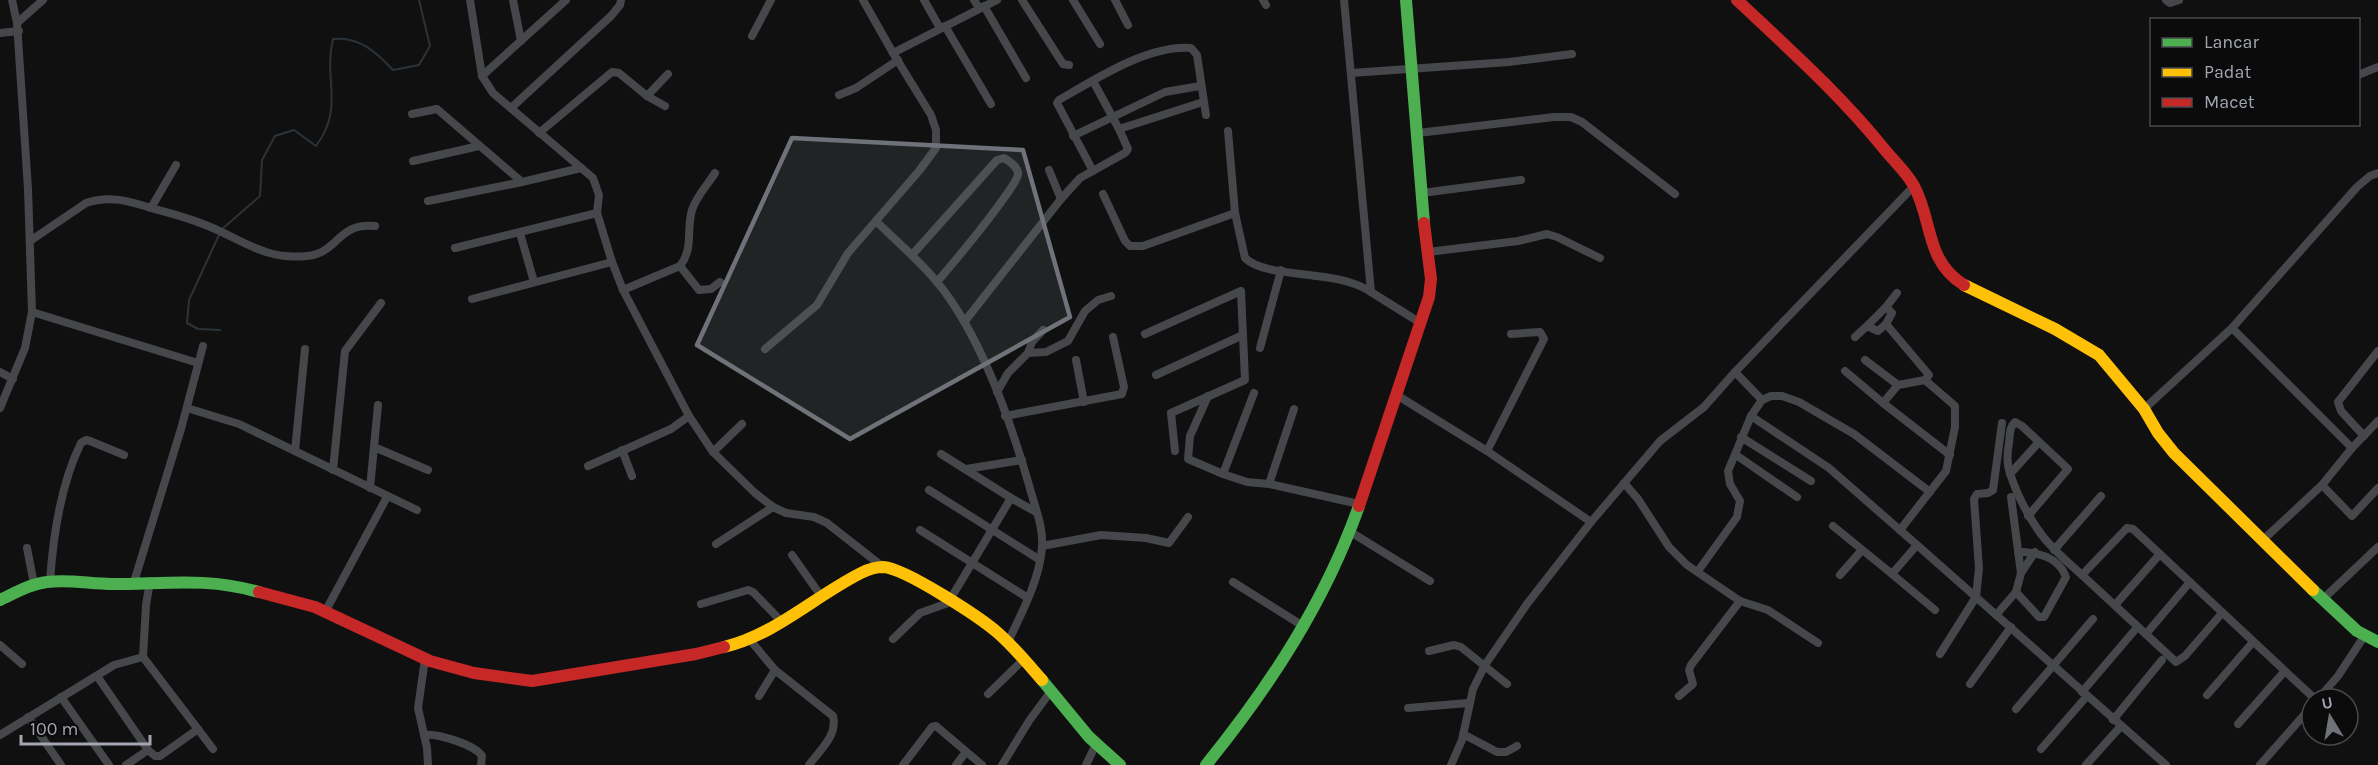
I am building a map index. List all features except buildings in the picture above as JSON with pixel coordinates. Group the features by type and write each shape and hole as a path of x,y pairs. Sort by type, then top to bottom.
{"street":[{"path":"0,408 25,348 32,312 18,27 12,0"},
{"path":"0,33 18,27 44,0"},
{"path":"470,0 482,76 489,88 538,133 591,175 599,195 597,213 623,290 689,416 713,452 755,493 773,507 786,513 814,517 827,523 883,567 972,612 1008,642 1096,744 1120,765"},
{"path":"513,0 522,40"},
{"path":"482,76 566,0"},
{"path":"511,108 610,15 620,5 621,0"},
{"path":"752,36 771,0"},
{"path":"765,349 817,305 848,253 930,158 937,142 931,116 863,0"},
{"path":"924,0 991,104"},
{"path":"839,95 852,90 896,56 942,27 979,5 997,0"},
{"path":"1022,0 1063,64 1069,65"},
{"path":"1073,0 1100,44"},
{"path":"1115,0 1128,25"},
{"path":"1344,0 1371,292"},
{"path":"1206,765 1234,731 1302,626 1330,576 1359,504 1431,289 1406,0"},
{"path":"1737,0 1809,67 1873,135 1914,186 1938,259 1950,277 1971,290 2055,329 2099,355 2144,409 2158,434 2174,453 2357,631 2378,642"},
{"path":"2166,0 2170,3 2179,0"},
{"path":"979,5 1026,78"},
{"path":"1093,171 1057,102 1093,81 1147,56 1187,48 1193,49 1197,55 1206,115"},
{"path":"1351,73 1509,62 1572,54"},
{"path":"2360,74 2378,67"},
{"path":"538,133 612,72 619,73 646,96 665,106"},
{"path":"646,96 668,74"},
{"path":"965,321 1077,180 1127,151 1128,146 1093,81"},
{"path":"1073,136 1165,92 1200,86"},
{"path":"1119,129 1203,102"},
{"path":"412,114 436,109 522,182"},
{"path":"1418,133 1571,117 1582,122 1674,194"},
{"path":"1228,131 1236,213 1245,258 1259,266 1339,278 1363,286 1419,321"},
{"path":"413,161 480,146"},
{"path":"912,255 997,160 1004,158 1018,170 1008,192 988,220 937,282"},
{"path":"151,208 176,165"},
{"path":"428,201 581,168"},
{"path":"1049,170 1061,199"},
{"path":"623,290 680,266 690,246 693,208 715,172"},
{"path":"2144,409 2232,328 2357,187 2370,176 2378,173"},
{"path":"1422,193 1521,180"},
{"path":"1451,765 1463,734 1468,703 1485,665 1527,604 1592,522 1660,441 1704,407 1914,186"},
{"path":"1103,194 1125,242 1130,246 1143,246 1236,213"},
{"path":"30,241 86,203 116,198 207,225 268,254 308,256 322,252 353,227 375,226"},
{"path":"455,248 597,213"},
{"path":"876,221 937,282 965,321 997,392 1022,460 1036,512 1042,546 1028,598 1008,642"},
{"path":"520,233 534,282"},
{"path":"1428,252 1518,241 1547,234 1600,258"},
{"path":"472,299 612,262"},
{"path":"680,266 699,290 711,289 720,282"},
{"path":"1260,348 1281,270"},
{"path":"1145,334 1241,291 1245,380 1171,413 1175,451"},
{"path":"1855,337 1897,293"},
{"path":"1028,353 1046,352 1068,341 1084,311 1098,300 1112,296"},
{"path":"333,470 345,351 381,303"},
{"path":"1867,326 1878,331 1886,324 1892,313 1886,307"},
{"path":"32,312 198,363"},
{"path":"1883,403 1898,385 1929,378 1929,375 1886,324"},
{"path":"2232,328 2336,433 2358,442"},
{"path":"997,392 1008,373 1028,353 1032,342 1043,330"},
{"path":"1487,451 1544,339 1540,332 1511,334"},
{"path":"1156,375 1243,335"},
{"path":"1005,416 1120,395 1124,392 1113,337"},
{"path":"134,582 187,408 203,346"},
{"path":"295,451 305,349"},
{"path":"2358,442 2346,423 2338,401 2378,351"},
{"path":"1076,360 1084,402"},
{"path":"1865,360 1898,385"},
{"path":"1845,371 1950,455"},
{"path":"0,372 13,379"},
{"path":"1735,372 1762,400"},
{"path":"1900,530 1946,471 1950,455 1955,419 1954,406 1925,380"},
{"path":"1223,474 1254,393"},
{"path":"1395,394 1487,451 1592,522"},
{"path":"1208,396 1190,436 1188,459 1247,482 1269,484 1359,504"},
{"path":"1698,571 1737,517 1740,501 1730,484 1728,471 1751,416 1762,400 1771,396 1782,396 1799,402 1854,434 1930,492"},
{"path":"370,488 378,405"},
{"path":"187,408 239,424 417,510"},
{"path":"1269,484 1294,409"},
{"path":"588,466 671,429 689,416"},
{"path":"1751,416 1829,468 2166,765"},
{"path":"2264,540 2322,485 2378,421"},
{"path":"1940,654 1976,597 1978,568 1974,499 1977,494 1988,494 1993,490 2002,423"},
{"path":"2028,516 2068,469 2018,423 2012,424 2006,463 2028,516 2054,550 2176,662 2185,656 2222,613"},
{"path":"2336,433 2346,423"},
{"path":"713,452 742,424"},
{"path":"1741,437 1811,481"},
{"path":"50,581 52,550 58,516 81,443 86,440 90,441 124,455"},
{"path":"2010,474 2039,442"},
{"path":"374,447 428,470"},
{"path":"622,450 632,476"},
{"path":"941,454 1036,512"},
{"path":"1736,455 1797,496"},
{"path":"966,469 1022,460"},
{"path":"1624,483 1638,499 1676,555 1687,565 1740,601 1768,610 1818,643"},
{"path":"2322,485 2352,516 2378,488"},
{"path":"929,490 1040,560"},
{"path":"2054,550 2101,496"},
{"path":"325,612 387,497"},
{"path":"2011,497 2021,573"},
{"path":"893,639 920,613 945,606 1011,498"},
{"path":"716,544 773,507"},
{"path":"1042,546 1093,535 1146,538 1169,543 1188,517"},
{"path":"1833,526 1935,610"},
{"path":"2082,575 2127,528 2133,529 2302,687"},
{"path":"920,530 1028,598"},
{"path":"1349,531 1430,581"},
{"path":"1892,574 1917,545"},
{"path":"2323,599 2378,547"},
{"path":"27,548 34,584"},
{"path":"1840,574 1862,550"},
{"path":"2016,592 2040,617 2044,616 2066,577 2050,558 2035,552 2018,552"},
{"path":"1996,615 2016,592 2021,573 2035,552"},
{"path":"2115,605 2160,554"},
{"path":"792,555 821,596"},
{"path":"0,600 34,584 50,581 113,584 150,580 232,584 267,592 325,612 425,659 453,668 525,680 555,678 696,654 750,639 863,572 883,567"},
{"path":"150,580 142,657 213,748"},
{"path":"1233,582 1302,626"},
{"path":"2146,634 2190,582"},
{"path":"701,604 748,590 753,592 781,621"},
{"path":"1679,696 1693,684 1689,670 1694,659 1740,601"},
{"path":"2016,709 2093,619"},
{"path":"1970,684 2011,627"},
{"path":"2040,749 2134,631"},
{"path":"2327,687 2338,676 2365,635"},
{"path":"750,639 775,670 833,716 834,725 831,736 809,765"},
{"path":"2207,695 2253,642"},
{"path":"0,645 22,664"},
{"path":"1429,651 1454,645 1461,647 1507,684"},
{"path":"0,735 118,662 142,657"},
{"path":"425,659 418,708 428,765"},
{"path":"988,694 1023,659"},
{"path":"2086,765 2162,660"},
{"path":"759,696 775,670"},
{"path":"2238,724 2284,672"},
{"path":"97,676 148,750 155,756 160,756 198,729"},
{"path":"1002,765 1029,721 1052,691"},
{"path":"61,697 109,765"},
{"path":"1407,708 1468,703"},
{"path":"28,717 61,765"},
{"path":"2260,765 2300,720"},
{"path":"903,765 936,726 982,765"},
{"path":"1463,734 1497,753 1506,752 1517,746"},
{"path":"424,735 442,736 477,750 482,756 482,765"},
{"path":"1086,765 1096,744"},
{"path":"126,765 148,750"},
{"path":"956,765 966,752"}],"highlighted area":[{"path":"792,138 1023,150 1070,317 850,439 697,345"}],"waterway":[{"path":"221,230 260,196 262,160 275,136 294,130 316,146 325,132 331,106 330,68 333,39 359,43 373,51 393,70 419,65 430,46 419,0"},
{"path":"219,235 189,300 187,323 198,329 220,330"}],"traffic: fast":[{"path":"1406,0 1424,223"},
{"path":"1206,765 1252,705 1294,642 1330,576 1359,506"},
{"path":"0,600 23,589 55,581 112,584 203,583 240,587 259,592"},
{"path":"2313,590 2357,631 2378,642"},
{"path":"1042,680 1089,737 1120,765"}],"traffic: slow":[{"path":"1964,285 2055,329 2099,355 2144,409 2158,433 2174,453 2313,590"},
{"path":"724,647 760,634 844,582 861,573 883,567 925,584 976,616 1004,638 1042,680"}],"traffic: jam":[{"path":"1737,0 1832,91 1904,172 1920,199 1936,252 1942,264 1964,285"},
{"path":"1359,506 1429,297 1431,279 1424,223"},
{"path":"259,592 315,607 430,661 474,673 532,681 696,654 724,647"}]}
